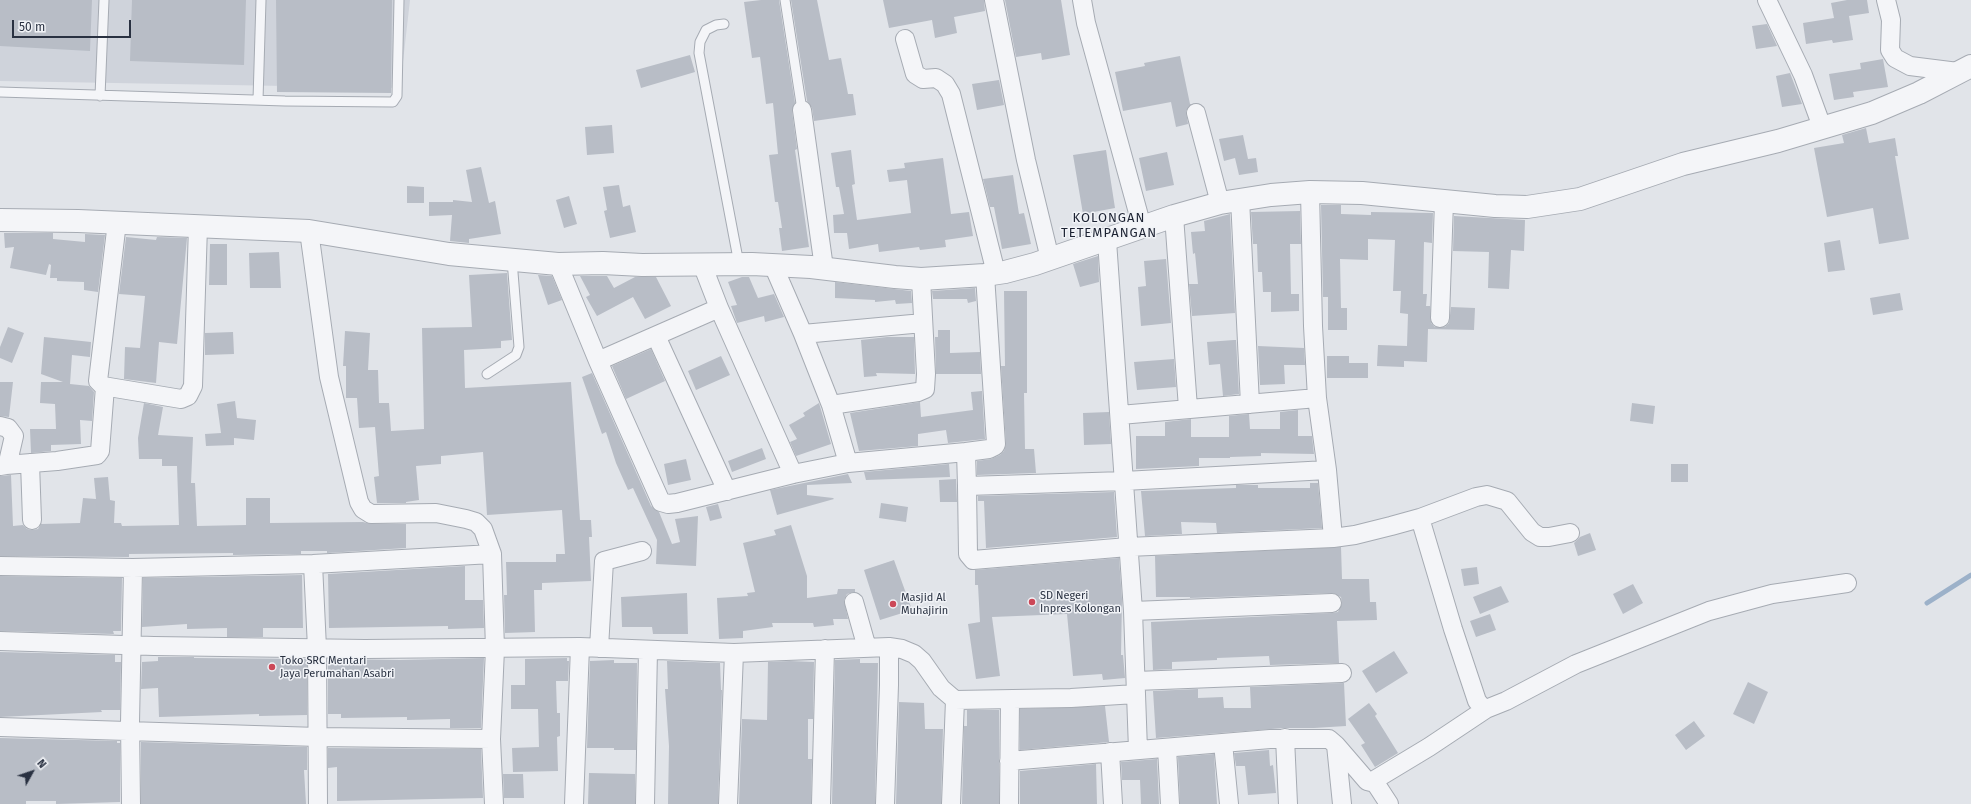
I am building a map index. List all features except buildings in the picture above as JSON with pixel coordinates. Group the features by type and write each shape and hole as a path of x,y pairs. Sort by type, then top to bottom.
{"street":[{"path":"994,0 1026,160 1050,260"},
{"path":"1082,0 1086,23 1142,227"},
{"path":"1767,0 1789,42 1822,127"},
{"path":"1886,0 1891,20 1890,50 1895,58 1910,66 1965,69"},
{"path":"558,264 598,361 660,502 668,504 677,503 793,474 848,463 966,452 989,449 995,446 990,274 951,94 945,84 936,78 923,78 916,74 905,39"},
{"path":"0,220 116,222 309,231 449,254 558,264 773,265 824,268 895,277 921,278 990,274 1050,260 1174,216 1230,201 1310,192 1362,193 1444,202 1527,207 1573,200 1683,164 1778,141 1872,113 1919,94 1965,69"},
{"path":"802,110 824,268"},
{"path":"1196,113 1230,201 1250,404"},
{"path":"1310,192 1313,326 1317,398 1327,470 1333,538"},
{"path":"1440,318 1444,202"},
{"path":"1174,216 1188,408"},
{"path":"116,222 98,375 99,383 105,387 182,399 188,396 191,392 194,375 198,226"},
{"path":"309,231 329,377 359,502 363,509 371,514 436,513 476,522 483,529 488,539 492,554 495,649 491,739 494,804"},
{"path":"1107,241 1133,611 1138,750"},
{"path":"702,264 719,308 793,474"},
{"path":"773,265 803,334 831,406 848,463"},
{"path":"831,406 918,392 925,389 921,278"},
{"path":"598,361 719,308"},
{"path":"803,334 923,323"},
{"path":"656,336 727,491"},
{"path":"0,426 8,428 14,436 3,466 97,455 100,451 105,387"},
{"path":"1120,415 1317,398"},
{"path":"966,452 968,486 968,554 973,560 1128,547 1333,538 1420,518 1476,497 1487,495 1507,501 1532,532 1540,537 1570,533"},
{"path":"30,463 32,520"},
{"path":"968,486 1124,481 1327,470"},
{"path":"1420,518 1477,701 1480,707 1486,708"},
{"path":"599,648 604,561 642,551"},
{"path":"0,566 133,568 313,564 492,554"},
{"path":"313,564 317,648 318,804"},
{"path":"131,804 130,730 133,568"},
{"path":"1009,761 1286,738 1329,739 1367,781 1374,781 1429,747 1486,708 1506,701 1576,664 1709,612 1772,594 1847,583"},
{"path":"854,602 866,648"},
{"path":"1133,611 1332,603"},
{"path":"0,641 365,650 580,647 734,653 889,647 902,649 914,654 922,661 942,688 956,700 1071,698 1136,688 1342,673"},
{"path":"574,804 580,647"},
{"path":"885,804 889,647"},
{"path":"821,804 825,649"},
{"path":"645,804 648,650"},
{"path":"728,804 734,653"},
{"path":"951,804 956,700"},
{"path":"1009,804 1010,700"},
{"path":"0,727 318,737 491,739"},
{"path":"1286,738 1288,804"},
{"path":"1223,743 1229,804"},
{"path":"1336,745 1342,804"},
{"path":"1167,748 1170,804"},
{"path":"1110,752 1113,804"},
{"path":"1374,781 1389,804"}],"lane":[{"path":"100,96 104,0"},
{"path":"258,100 260,0"},
{"path":"0,92 258,100 394,101 397,96 399,0"},
{"path":"785,0 802,110"},
{"path":"724,24 716,25 706,30 700,42 699,53 739,264"},
{"path":"487,374 516,355 519,347 512,260"}],"shaded area":[{"path":"0,0 410,0 400,88 0,81"}],"waterway":[{"path":"1927,603 1971,575"}],"place":[{"name":"SD Negeri Inpres Kolongan","path":"1032,602"},
{"name":"Masjid Al Muhajirin","path":"893,604"},
{"name":"Toko SRC Mentari Jaya Perumahan Asabri","path":"272,667"}],"district":[{"name":"KOLONGAN TETEMPANGAN","path":"1109,226"}]}
